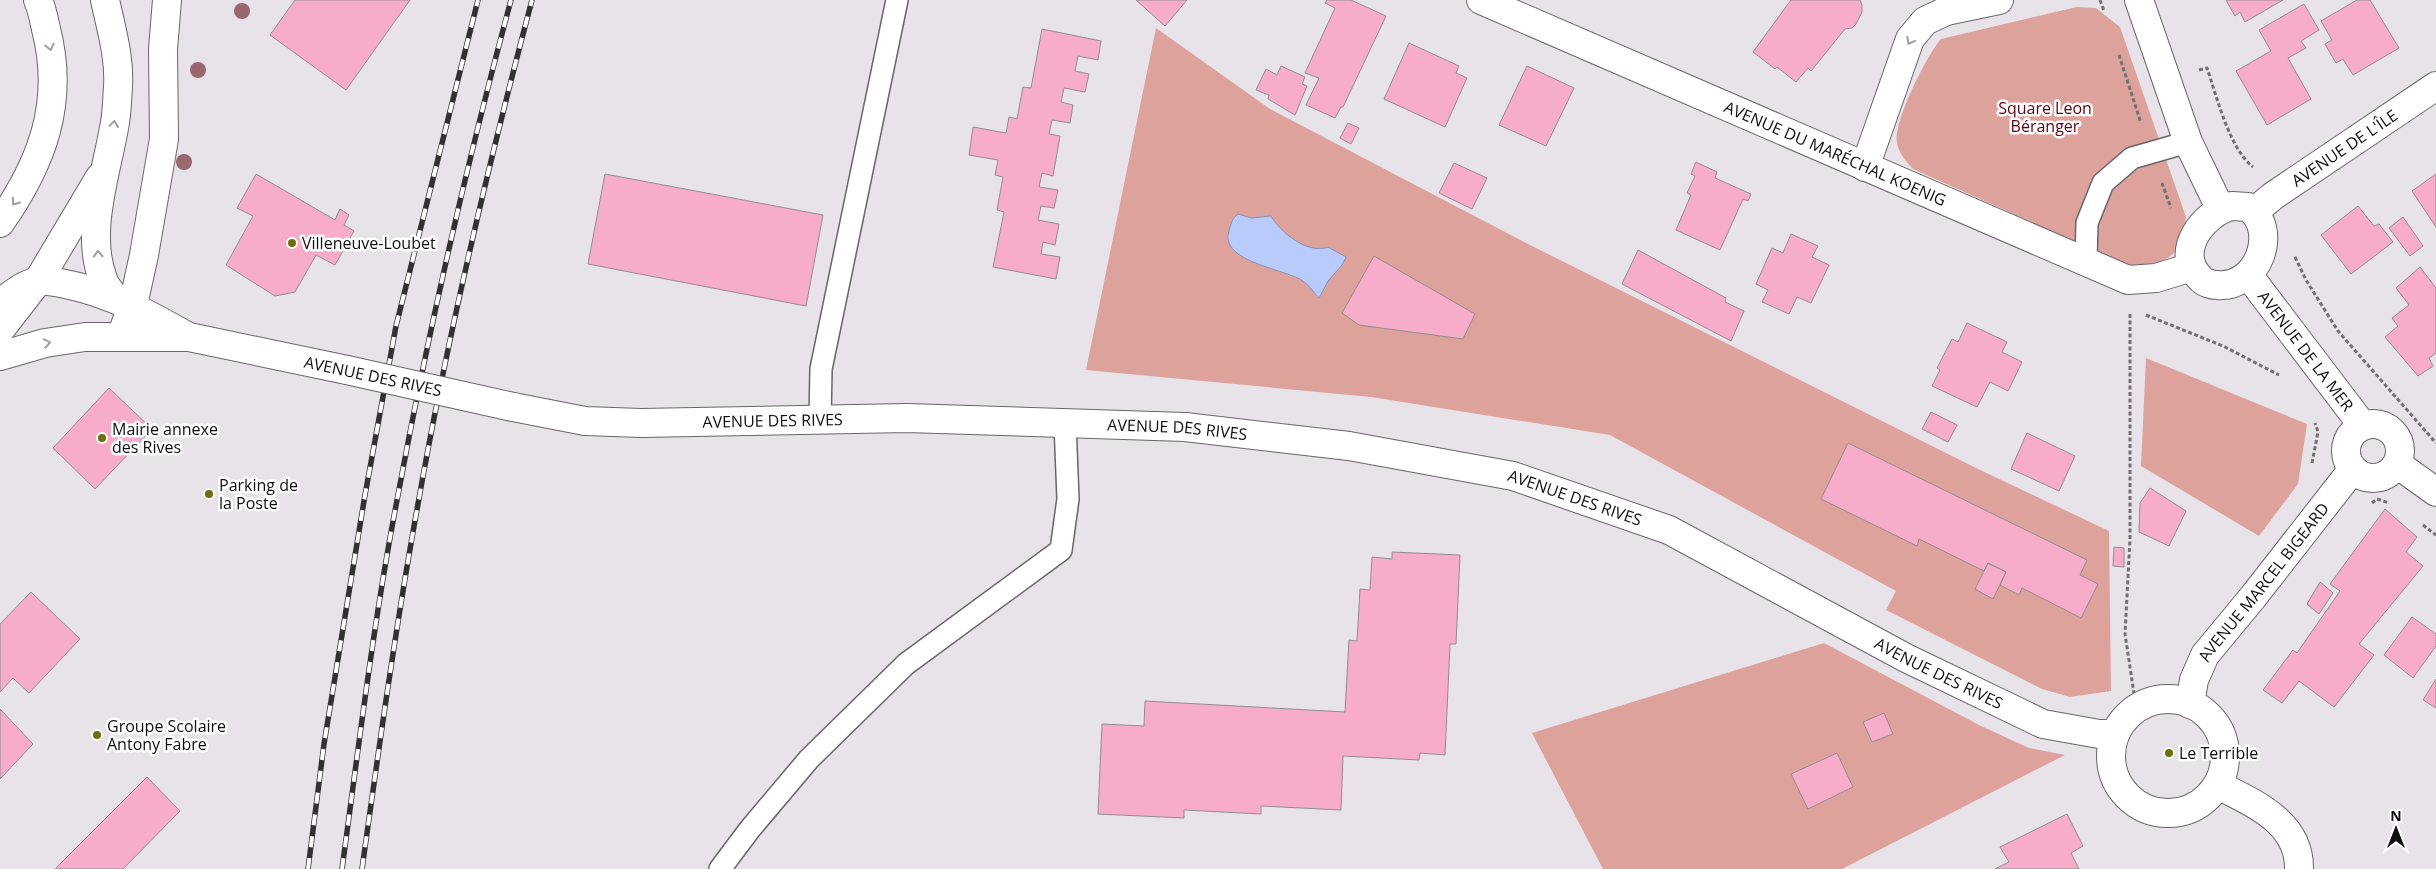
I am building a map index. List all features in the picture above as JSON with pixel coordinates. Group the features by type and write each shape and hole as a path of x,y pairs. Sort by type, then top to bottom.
{"main road":[{"path":"0,223 22,192 40,150 52,105 52,54 38,0"},
{"path":"105,0 114,39 118,84 114,128 104,172 97,231 97,260 103,280 124,302"},
{"path":"121,336 124,302 144,255 164,139 163,49 167,0"},
{"name":"AVENUE DU MARÉCHAL KOENIG","path":"1482,0 2128,280 2156,278 2192,267"},
{"path":"1865,167 1910,39 1925,21 1944,6 1999,0"},
{"path":"2139,0 2188,142 2220,208"},
{"name":"AVENUE DE L'ÎLE","path":"2254,212 2274,196 2436,86"},
{"path":"0,330 38,281 104,172"},
{"path":"2232,206 2248,207 2254,212 2261,221 2263,234 2256,266 2249,276 2238,283 2225,286 2212,285 2200,279 2192,267 2189,255 2192,240 2209,216 2220,208 2232,206"},
{"name":"AVENUE DE LA MER","path":"2249,276 2363,426"},
{"path":"0,304 22,288 38,281"},
{"name":"AVENUE DES RIVES","path":"38,281 50,281 82,288 124,302 188,337"},
{"name":"AVENUE DES RIVES","path":"0,356 45,343 85,337 188,337 585,421 641,424 907,418 1185,427 1349,446 1513,476 1669,530 1906,658 2043,724 2099,734 2115,734"},
{"path":"2379,424 2394,433 2401,448 2397,464 2387,474 2373,478 2358,474 2348,461 2347,444 2356,430 2363,426 2379,424"},
{"path":"2397,464 2436,492"},
{"name":"AVENUE MARCEL BIGEARD","path":"2190,704 2194,680 2205,655 2253,597 2353,468"},
{"path":"2172,699 2190,704 2203,711 2214,722 2222,735 2226,762 2218,785 2208,798 2193,808 2176,813 2158,813 2141,807 2127,796 2117,782 2112,766 2111,750 2115,734 2124,720 2136,709 2153,701 2172,699"},
{"path":"2218,785 2279,819 2290,835 2300,859 2299,869"}],"lane":[{"path":"820,420 822,369 897,0"},
{"path":"2086,261 2088,223 2103,183 2132,158 2188,142"},
{"path":"720,869 809,759 906,664 1061,550 1068,499 1065,424"}],"path":[{"path":"2206,68 2231,135 2242,156 2255,168"},
{"path":"2294,254 2306,280 2338,331 2436,443"},
{"path":"2136,709 2125,634 2130,539 2130,308 2223,346 2285,380"},
{"path":"2312,414 2318,432 2312,465"},
{"path":"2370,504 2377,499 2395,504"},
{"path":"2416,520 2436,535"}],"green space":[{"name":"Square Leon Béranger","path":"2077,7 2096,8 2120,27 2186,217 2181,240 2174,253 2168,258 2139,270 1913,169 1901,154 1897,143 1897,133 1905,105 1920,73 1941,39"},
{"path":"1156,28 1270,109 1528,244 1978,469 2109,531 2111,691 2070,697 2042,689 1886,610 1896,591 1610,435 1371,397 1086,370"},
{"path":"2146,358 2307,424 2298,484 2259,536 2141,466"},
{"path":"1824,643 1981,726 2029,748 2065,755 1842,869 1603,869 1532,733"}],"water":[{"path":"1238,214 1251,218 1271,216 1281,229 1304,245 1320,249 1328,247 1346,257 1342,265 1328,281 1319,298 1303,281 1256,263 1234,250 1229,242 1229,231 1232,221"}],"building":[{"path":"295,0 410,0 346,90 270,35"},
{"path":"1136,0 1187,0 1165,26"},
{"path":"1327,0 1351,0 1386,16 1343,107 1341,107 1335,118 1306,105 1319,78 1305,73 1335,8 1325,3"},
{"path":"1791,0 1860,0 1862,5 1862,12 1856,24 1852,28 1845,29 1811,71 1808,68 1796,82 1753,52"},
{"path":"2226,0 2283,0 2245,22 2240,12 2235,16"},
{"path":"2357,0 2370,0 2399,48 2353,75 2343,59 2336,63 2325,44 2332,40 2321,21"},
{"path":"2304,4 2319,30 2301,41 2306,48 2288,58 2311,99 2267,125 2236,71 2271,51 2259,30"},
{"path":"1042,29 1101,41 1098,60 1078,56 1075,71 1089,74 1085,92 1064,88 1061,102 1073,105 1070,123 1052,120 1049,134 1060,136 1053,176 1042,173 1039,187 1058,190 1054,208 1041,206 1038,220 1059,224 1055,245 1043,242 1041,254 1060,257 1056,279 993,267 1004,212 997,210 1003,177 995,175 998,160 969,155 973,127 1006,133 1009,117 1017,119 1023,87 1031,88"},
{"path":"1409,43 1459,66 1456,73 1467,78 1445,127 1384,99"},
{"path":"1281,66 1305,77 1302,84 1307,86 1295,115 1268,99 1269,95 1256,90 1266,69 1277,75"},
{"path":"1527,66 1574,88 1546,146 1499,125"},
{"path":"1348,123 1359,128 1351,144 1340,138"},
{"path":"1696,162 1717,172 1715,178 1751,194 1748,201 1743,199 1720,250 1676,230 1691,195 1687,193 1695,176 1691,174"},
{"path":"1454,163 1487,178 1472,209 1439,193"},
{"name":"Villeneuve-Loubet","path":"256,174 335,220 340,209 349,215 344,225 354,231 335,265 316,255 295,292 275,296 226,265 253,216 237,208"},
{"path":"605,174 823,215 806,306 588,264"},
{"path":"2436,174 2436,227 2412,191"},
{"path":"2358,206 2374,226 2379,224 2393,242 2351,274 2321,235"},
{"path":"2403,217 2423,246 2410,256 2389,228"},
{"path":"1791,234 1818,246 1812,257 1829,265 1811,303 1797,297 1789,314 1762,302 1768,290 1756,284 1772,248 1783,253"},
{"path":"1638,250 1726,298 1725,302 1744,311 1731,341 1622,284"},
{"path":"1374,256 1475,314 1463,339 1359,325 1342,313"},
{"path":"2420,267 2436,288 2436,353 2429,358 2433,366 2418,376 2385,337 2398,326 2392,318 2409,305 2396,288"},
{"path":"1967,323 2007,342 2002,352 2022,362 2008,391 1990,382 1977,407 1932,386 1940,370 1937,368 1952,339 1958,342"},
{"name":"Mairie annexe des Rives","path":"109,388 152,429 95,489 53,448"},
{"path":"1931,412 1957,425 1948,442 1922,429"},
{"path":"2027,433 2075,456 2059,491 2011,469"},
{"path":"1848,443 2087,560 2080,575 2098,584 2081,618 2022,588 2019,595 2000,585 2006,572 1988,563 1984,571 1919,539 1917,546 1821,499"},
{"path":"2150,488 2186,511 2169,546 2139,532 2140,503"},
{"path":"2385,509 2417,537 2406,552 2423,566 2359,644 2374,655 2334,707 2299,681 2282,703 2263,690 2293,650 2297,653 2340,591 2330,584"},
{"path":"2114,547 2124,548 2124,567 2113,566"},
{"path":"1392,552 1460,555 1456,644 1450,644 1445,755 1420,753 1419,760 1343,756 1341,810 1261,806 1261,814 1184,810 1184,818 1098,814 1102,724 1144,726 1145,701 1345,712 1349,640 1357,641 1360,589 1370,590 1372,557 1392,559"},
{"path":"1988,563 2006,572 1993,599 1975,589"},
{"path":"2320,582 2333,593 2319,614 2307,604"},
{"path":"31,592 80,639 29,693 13,678 0,692 0,624"},
{"path":"2412,617 2436,634 2436,646 2413,678 2384,655"},
{"path":"2436,679 2436,708 2423,700"},
{"path":"0,709 33,744 0,779"},
{"path":"1884,713 1893,734 1872,742 1863,722"},
{"path":"1837,753 1853,787 1808,809 1791,774"},
{"path":"147,777 180,811 123,869 55,869"},
{"path":"2067,814 2083,846 2071,853 2079,869 1995,869 2009,862 2000,847"}],"railway":[{"path":"308,869 324,744 365,495 396,326 478,0"},
{"path":"342,869 374,634 389,541 410,432 450,246 511,0"},
{"path":"362,869 395,640 442,377 470,250 532,0"}],"place":[{"name":"Villeneuve-Loubet","path":"292,243"},
{"name":"Mairie annexe des Rives","path":"102,438"},
{"name":"Parking de la Poste","path":"209,494"},
{"name":"Groupe Scolaire Antony Fabre","path":"97,735"},
{"name":"Le Terrible","path":"2169,753"}]}
